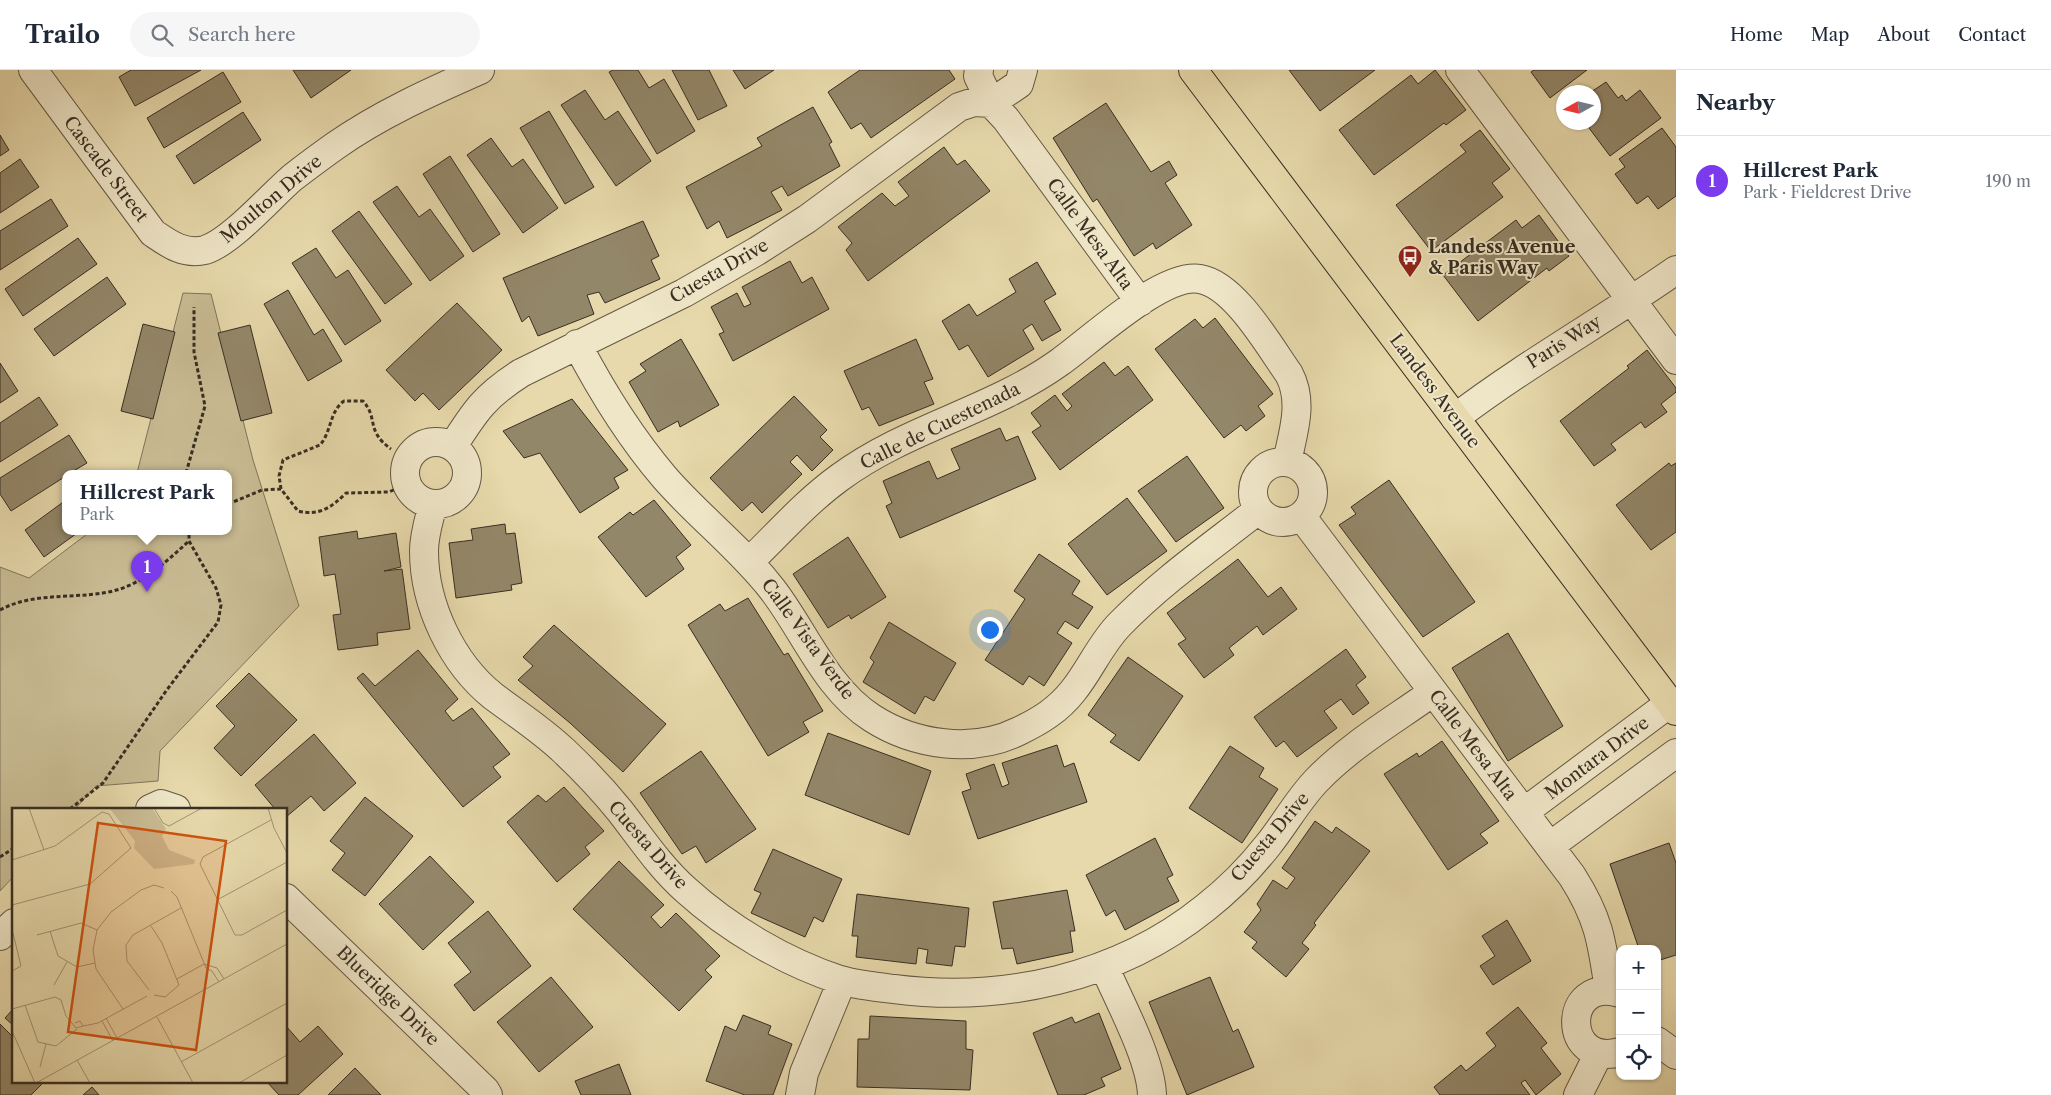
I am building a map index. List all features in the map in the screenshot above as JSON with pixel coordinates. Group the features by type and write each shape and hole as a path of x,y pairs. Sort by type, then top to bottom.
{"main road":[{"name":"Landess Avenue","path":"1193,70 1673,707"}],"street":[{"name":"Cascade Street","path":"33,70 153,233 173,247 191,252"},
{"path":"979,70 978,76 991,103"},
{"name":"Cuesta Drive","path":"452,446 477,409 496,390 521,374 577,344 684,293 757,251 807,219 960,107 974,102 991,103 1020,84 1023,70"},
{"path":"1460,70 1676,360"},
{"name":"Moulton Drive","path":"191,252 206,250 228,238 294,177 336,145 384,116 473,71"},
{"name":"Calle Mesa Alta","path":"991,103 1006,119 1140,302 1162,287 1180,279 1200,279 1216,284 1237,304 1294,383 1298,402 1288,462"},
{"name":"Paris Way","path":"1455,418 1498,385 1676,270"},
{"name":"Calle de Cuestenada","path":"750,561 805,507 838,478 871,457 1023,386 1088,343 1140,302"},
{"name":"Calle Vista Verde","path":"577,344 626,428 664,477 690,505 750,561 791,614 842,692 870,717 898,734 924,742 956,744 986,742 1016,733 1049,715 1072,692 1117,627 1152,592 1258,510"},
{"path":"428,442 452,446 463,456 467,469 466,483 458,495 447,502 433,504 422,501 412,494 406,484 405,471 408,458 416,448 428,442"},
{"path":"1288,462 1303,470 1312,485 1312,502 1302,517 1295,521 1278,523 1271,521 1258,510 1252,494 1257,476 1270,465 1288,462"},
{"name":"Cuesta Drive","path":"433,504 425,534 427,581 434,608 443,631 458,658 476,680 492,695 539,728 564,751 618,808 651,852 685,890 726,922 769,949 842,981 922,992 980,993 1046,983 1104,966 1145,948 1205,908 1241,875 1267,846 1315,782 1351,750 1433,692"},
{"name":"Calle Mesa Alta","path":"1302,517 1550,846 1585,896 1601,936 1614,991"},
{"name":"Montara Drive","path":"1524,812 1673,707"},
{"path":"1550,846 1676,753"},
{"name":"Blueridge Drive","path":"288,900 488,1095"},
{"path":"0,936 12,925"},
{"path":"1104,966 1142,1056 1151,1082 1152,1095"},
{"path":"800,1095 804,1073 842,981"},
{"path":"1578,1095 1609,1053 1585,1046 1577,1033 1575,1017 1581,1002 1594,992 1614,991"},
{"path":"1661,1044 1676,1055"}],"path":[{"path":"187,470 205,406 194,352 194,307"},
{"path":"391,449 374,432 368,407 363,401 344,401 334,412 324,440 320,445 283,460 279,476 282,490 298,511 311,514 331,507 346,493 388,492 406,484"},
{"path":"232,502 262,490 282,490"},
{"path":"71,808 104,783 166,691 218,622 221,605 216,588 189,541 189,535"},
{"path":"0,610 20,602 119,590 144,579 189,541"},
{"path":"0,857 12,849"}],"shaded area":[{"path":"183,293 211,294 253,460 299,606 160,751 158,781 96,786 76,808 12,808 12,878 0,891 0,567 29,578 86,535 232,535 232,470 138,470"}],"building":[{"path":"131,70 201,70 135,106 119,77"},
{"path":"293,70 351,70 311,98"},
{"path":"613,70 638,70 649,88 664,79 695,131 657,154 609,72"},
{"path":"672,70 709,70 727,106 698,120"},
{"path":"733,70 774,70 745,89"},
{"path":"860,70 949,70 955,79 871,138 861,123 851,129 828,92"},
{"path":"1289,70 1375,70 1320,111"},
{"path":"1435,70 1466,110 1446,125 1444,123 1374,175 1339,130 1411,75 1418,84"},
{"path":"1534,70 1587,70 1567,85 1556,85 1556,93 1550,98 1531,72"},
{"path":"223,72 241,102 164,148 147,118"},
{"path":"1606,82 1618,98 1622,95 1626,101 1640,90 1661,118 1610,156 1590,130 1601,130 1601,85"},
{"path":"585,90 605,120 618,111 651,161 616,186 561,105"},
{"path":"1106,103 1151,172 1169,161 1177,175 1165,183 1192,225 1156,249 1153,243 1134,256 1097,199 1093,202 1053,138"},
{"path":"813,107 832,142 829,144 840,166 788,196 782,186 771,192 782,210 727,238 719,221 707,229 686,187 762,146 757,138"},
{"path":"549,111 594,187 565,204 520,128"},
{"path":"243,112 261,140 194,184 176,156"},
{"path":"1662,128 1676,147 1676,196 1658,209 1648,196 1637,204 1615,174 1625,167 1619,159"},
{"path":"1480,130 1510,169 1492,183 1503,197 1431,251 1396,205 1466,152 1460,145"},
{"path":"0,135 9,150 0,156"},
{"path":"491,138 512,167 523,159 558,208 523,233 467,155"},
{"path":"944,147 957,165 965,160 990,191 868,281 846,250 852,243 838,227 882,193 895,206 909,196 898,182"},
{"path":"450,156 500,234 473,252 423,174"},
{"path":"20,159 39,187 0,213 0,173"},
{"path":"397,186 419,217 430,209 464,256 430,281 373,202"},
{"path":"51,199 68,226 0,270 0,231"},
{"path":"359,211 412,284 385,304 332,231"},
{"path":"1539,215 1569,256 1549,271 1547,268 1478,321 1443,275 1516,220 1522,228"},
{"path":"643,221 659,256 651,260 660,279 605,303 599,292 587,295 594,314 538,336 529,316 522,322 503,278"},
{"path":"78,238 97,264 23,316 5,289"},
{"path":"316,248 336,278 348,270 381,321 345,345 292,263"},
{"path":"790,261 802,283 812,277 829,309 733,361 719,334 724,332 711,307 737,293 744,307 751,304 742,287"},
{"path":"1037,262 1056,294 1044,301 1061,330 1042,341 1032,324 1023,330 1034,349 988,377 968,345 959,350 942,321 969,304 977,316 1016,292 1009,279"},
{"path":"107,277 126,304 54,356 34,329"},
{"path":"288,290 314,335 323,329 342,361 308,381 264,304"},
{"path":"457,303 502,350 439,410 423,393 415,401 386,370"},
{"path":"1215,318 1273,394 1258,406 1265,416 1246,431 1241,425 1224,438 1155,349 1195,319 1203,328"},
{"path":"143,324 175,332 153,419 121,411"},
{"path":"250,325 272,413 241,421 218,333"},
{"path":"681,339 719,405 680,427 678,421 658,432 629,382 646,371 640,364"},
{"path":"916,339 933,379 924,382 934,404 879,426 869,407 862,410 844,371"},
{"path":"1647,350 1676,388 1676,392 1661,404 1667,412 1645,428 1641,422 1611,444 1616,450 1594,466 1560,421 1629,368 1627,366"},
{"path":"1104,362 1115,376 1128,366 1153,400 1060,470 1032,432 1041,426 1031,413 1055,395 1067,411 1072,406 1062,394"},
{"path":"0,363 18,391 0,403"},
{"path":"794,396 827,430 820,437 833,450 812,471 797,455 790,462 802,474 762,513 752,502 742,511 710,478"},
{"path":"39,397 58,425 0,462 0,423"},
{"path":"572,399 628,470 614,478 619,488 580,513 540,453 524,458 503,431"},
{"path":"1000,428 1006,441 1018,436 1036,479 900,538 886,506 892,503 883,481 929,461 937,479 960,469 951,449"},
{"path":"69,435 87,463 75,470 62,470 62,479 11,511 0,494 0,478"},
{"path":"1187,456 1224,508 1176,542 1138,491"},
{"path":"1669,463 1671,466 1676,463 1676,532 1651,550 1616,505"},
{"path":"1389,480 1475,602 1423,637 1339,525 1356,514 1351,507"},
{"path":"1127,498 1167,551 1107,595 1068,544"},
{"path":"654,500 691,545 676,557 684,569 646,597 598,537 630,512 633,515"},
{"path":"62,503 62,535 74,535 44,557 25,530"},
{"path":"505,524 506,534 515,533 522,583 511,585 512,590 456,598 449,543 473,540 471,529"},
{"path":"357,531 358,539 396,533 401,567 384,571 402,569 410,629 377,633 378,645 338,650 333,615 341,614 335,574 324,576 319,537"},
{"path":"848,537 886,597 851,619 849,615 828,628 793,574"},
{"path":"1039,554 1080,581 1072,594 1093,607 1078,629 1065,621 1057,633 1072,643 1044,686 1029,676 1023,685 985,660 1025,599 1014,591"},
{"path":"1238,559 1268,597 1281,587 1297,609 1263,635 1257,626 1229,648 1234,655 1204,678 1178,644 1186,639 1167,613"},
{"path":"748,598 784,655 788,653 823,711 803,722 809,732 768,756 688,625 720,604 725,611"},
{"path":"889,622 956,663 934,701 925,696 915,714 863,682 874,662 870,658"},
{"path":"554,625 666,724 623,772 570,723 518,680 533,666 523,657"},
{"path":"1508,633 1563,726 1508,761 1452,668"},
{"path":"1346,649 1366,677 1356,685 1369,703 1353,715 1341,699 1324,711 1337,728 1297,757 1284,741 1276,747 1254,717"},
{"path":"418,650 458,699 445,711 453,721 472,708 510,754 493,767 501,777 463,807 357,678 363,673 375,686"},
{"path":"1128,657 1183,696 1139,761 1110,742 1116,735 1088,715"},
{"path":"249,673 297,720 241,776 214,748 235,726 216,706"},
{"path":"828,733 931,771 909,835 805,795"},
{"path":"314,734 356,783 324,811 311,796 288,815 288,808 274,808 255,785"},
{"path":"1442,741 1499,821 1480,834 1488,843 1448,870 1384,774 1417,753 1419,757"},
{"path":"1057,745 1064,767 1074,763 1087,802 978,839 962,792 971,789 966,774 994,764 1002,787 1009,784 1002,763"},
{"path":"1230,746 1264,768 1259,777 1278,789 1242,843 1189,808"},
{"path":"701,751 756,829 706,863 696,846 682,854 640,793"},
{"path":"564,787 604,831 585,847 590,854 557,882 507,822 538,795 546,802"},
{"path":"365,797 413,836 365,896 332,870 345,853 330,841"},
{"path":"1315,821 1332,833 1336,827 1370,851 1314,923 1316,925 1302,943 1309,949 1286,977 1252,948 1257,942 1244,932 1261,910 1257,904 1273,880 1287,889 1295,878 1282,868"},
{"path":"1155,838 1173,875 1167,878 1179,901 1125,930 1115,910 1106,916 1086,875"},
{"path":"1669,843 1676,863 1676,955 1661,960 1661,945 1638,945 1610,864"},
{"path":"773,849 842,879 823,922 814,917 805,937 751,913 761,893 754,890"},
{"path":"430,856 474,902 423,950 379,904"},
{"path":"619,861 664,905 651,917 661,928 676,913 720,956 705,970 712,977 679,1011 573,909"},
{"path":"1067,890 1075,931 1070,931 1073,952 1017,964 1013,948 1002,949 993,902"},
{"path":"857,894 969,908 965,947 955,946 952,966 926,963 928,950 918,948 916,964 856,957 858,936 852,936"},
{"path":"488,911 531,966 474,1011 454,985 471,972 448,943"},
{"path":"1507,920 1531,961 1493,985 1480,966 1495,956 1482,936"},
{"path":"551,977 593,1027 539,1072 497,1022"},
{"path":"1210,977 1233,1032 1238,1029 1254,1067 1187,1095 1149,1002"},
{"path":"1518,1007 1547,1043 1541,1048 1561,1074 1536,1095 1525,1080 1521,1083 1530,1095 1440,1095 1434,1087 1461,1065 1466,1071 1496,1046 1486,1033"},
{"path":"12,1010 12,1024 5,1018"},
{"path":"1099,1013 1121,1069 1101,1078 1105,1086 1084,1095 1058,1095 1033,1033 1072,1017 1075,1023"},
{"path":"743,1015 771,1026 768,1034 792,1044 773,1095 745,1095 706,1081 725,1026 736,1031"},
{"path":"870,1016 966,1021 966,1049 973,1050 970,1090 857,1087 858,1039 869,1039"},
{"path":"0,1024 12,1036 12,1082 44,1082 31,1095 0,1095"},
{"path":"318,1026 343,1054 298,1095 279,1095 267,1082 288,1082 288,1028 300,1042"},
{"path":"619,1064 631,1095 581,1095 575,1081"},
{"path":"355,1068 381,1095 328,1095"},
{"path":"92,1087 99,1095 83,1095"}],"place":[{"name":"Landess Avenue & Paris Way","path":"1410,278"},
{"name":"Hillcrest Park","path":"147,592"}]}
